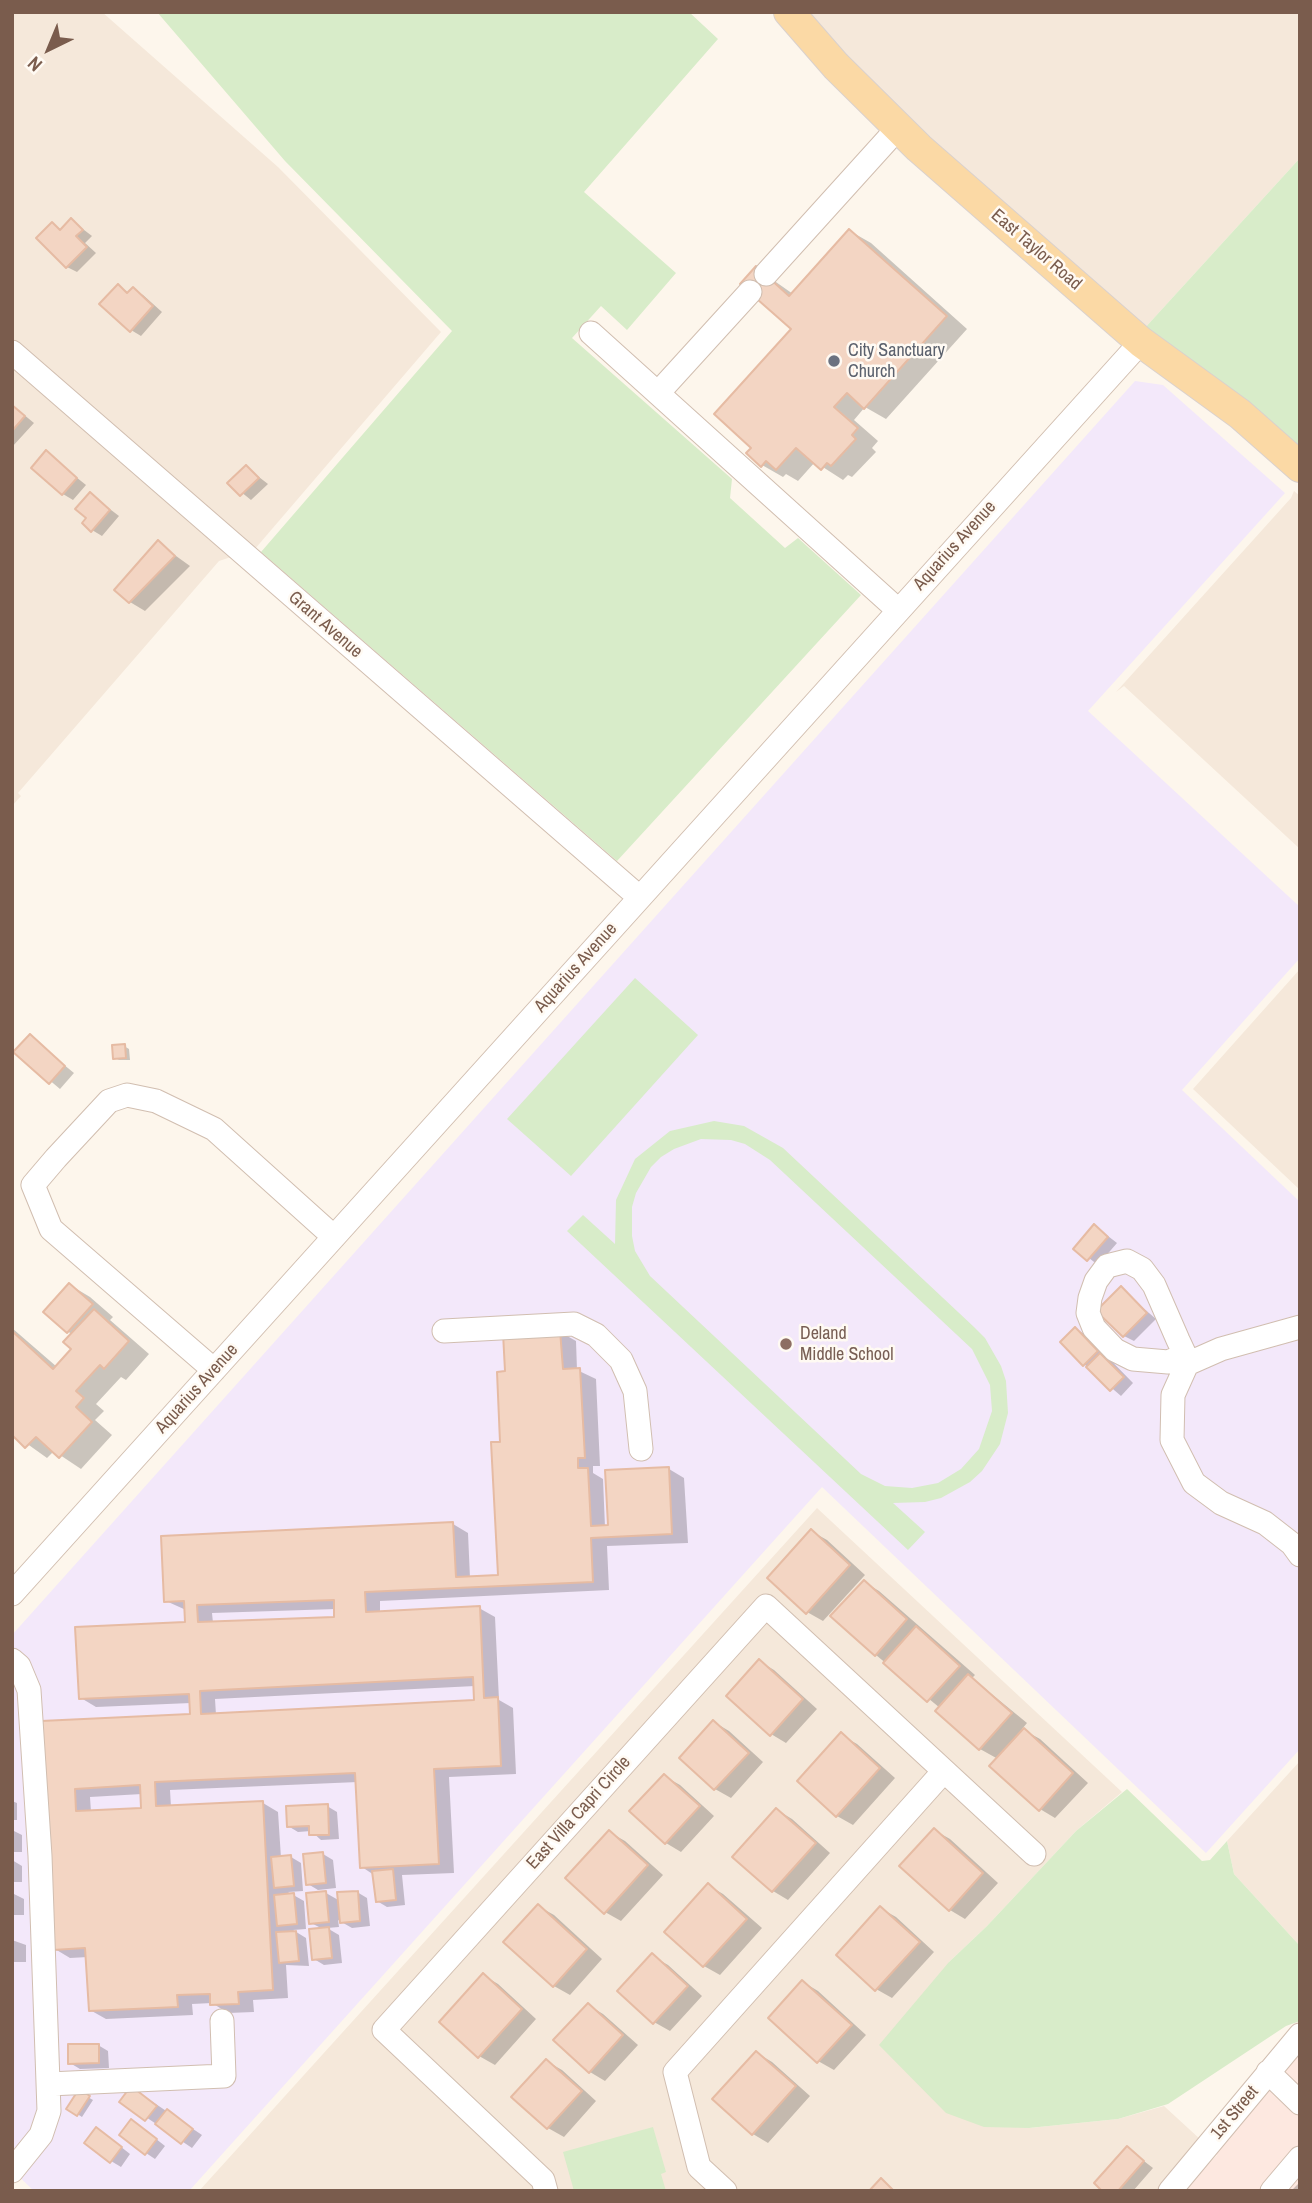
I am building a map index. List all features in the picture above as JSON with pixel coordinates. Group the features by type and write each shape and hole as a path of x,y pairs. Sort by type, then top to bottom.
{"main road":[{"name":"East Taylor Road","path":"789,12 843,73 898,128 1141,342 1240,414 1300,467"}],"street":[{"path":"766,274 898,128"},
{"path":"658,393 750,292"},
{"path":"591,333 898,610"},
{"name":"Aquarius Avenue","path":"12,1594 1141,342"},
{"name":"Grant Avenue","path":"12,352 639,897"},
{"path":"214,1370 51,1229 33,1185 56,1158 109,1101 127,1095 156,1101 214,1129 334,1237"},
{"path":"1300,1327 1186,1359 1168,1362 1133,1359 1115,1350 1094,1328 1088,1313 1090,1298 1107,1266 1127,1261 1142,1269 1154,1285 1186,1359 1173,1395 1172,1440 1183,1467 1194,1483 1221,1503 1265,1523 1292,1544 1300,1555"},
{"path":"444,1331 574,1324 596,1335 621,1360 635,1391 642,1450"},
{"name":"East Villa Capri Circle","path":"546,2191 543,2180 384,2030 766,1606 1034,1854"},
{"path":"12,1660 19,1666 29,1690 40,1856 49,2111 41,2135 12,2171"},
{"path":"725,2191 699,2167 676,2072 944,1770"},
{"path":"48,2084 224,2077 222,2021"},
{"name":"1st Street","path":"1170,2191 1300,2035"},
{"path":"1268,2073 1300,2103"},
{"path":"1272,2191 1300,2158"}],"shaded area":[{"path":"12,12 102,12 278,167 441,332 254,550 12,338"},
{"path":"803,12 1300,12 1300,158 1143,330 926,140"},
{"path":"12,366 231,557 219,561 18,793 21,796 12,806"},
{"name":"Deland Middle School","path":"1135,381 1163,385 1285,493 1088,711 1300,907 1300,958 1182,1090 1300,1202 1300,1749 1206,1853 822,1487 189,2191 34,2191 12,2170 12,1635"},
{"path":"1294,491 1300,496 1300,849 1124,686 1116,692 1291,498"},
{"path":"1300,969 1300,1190 1193,1089"},
{"path":"817,1508 1122,1792 1076,1831 987,1926 949,1962 922,2084 946,2112 1029,2128 1118,2119 1164,2106 1201,2140 1159,2191 199,2191"},
{"path":"1300,1761 1300,1946 1234,1874 1227,1841"},
{"path":"1300,2049 1300,2191 1182,2191 1217,2155 1214,2152"}],"green space":[{"path":"157,12 689,12 718,39 584,192 676,273 627,330 601,306 572,338 732,479 730,498 785,548 798,538 861,595 617,861 261,552 452,331 285,161"},
{"path":"1300,158 1300,453 1143,330"},
{"path":"635,978 698,1035 571,1176 507,1119"},
{"path":"714,1121 744,1126 783,1148 985,1338 1001,1366 1006,1381 1008,1413 1000,1444 982,1471 970,1482 941,1498 925,1502 893,1503 925,1532 908,1550 567,1231 583,1215 615,1244 616,1200 635,1159 670,1131","holes":["701,1139 731,1140 745,1144 770,1160 972,1349 990,1385 992,1411 979,1449 961,1469 938,1483 912,1488 885,1486 861,1474 650,1276 635,1251 632,1207 636,1193 651,1167 674,1149"]},
{"path":"1127,1789 1202,1861 1210,1860 1227,1841 1234,1874 1300,1946 1300,2021 1286,2026 1168,2104 1118,2119 1029,2128 984,2127 946,2113 879,2045 949,1962 987,1926 1076,1831"},
{"path":"653,2127 666,2172 661,2174 666,2191 574,2191 563,2152"}],"building":[{"path":"71,218 83,230 76,236 87,247 66,268 36,238 52,222 60,230"},
{"name":"City Sanctuary Church","path":"849,229 947,316 864,409 847,393 834,407 858,428 852,435 856,439 831,466 827,463 821,470 796,448 776,470 766,461 761,467 746,453 751,448 714,414 791,329 740,284 756,266 789,296"},
{"path":"118,284 127,293 133,287 153,306 130,332 99,304"},
{"path":"12,405 25,416 12,431"},
{"path":"46,450 77,478 62,495 31,468"},
{"path":"246,465 259,478 240,496 227,483"},
{"path":"90,492 110,510 91,532 82,523 86,518 75,509"},
{"path":"158,540 175,556 129,603 114,590"},
{"path":"30,1034 65,1066 49,1084 13,1052"},
{"path":"125,1044 126,1058 113,1059 112,1045"},
{"path":"1094,1224 1108,1237 1087,1261 1073,1249"},
{"path":"69,1283 93,1304 67,1333 43,1312"},
{"path":"1121,1286 1147,1313 1123,1337 1096,1311"},
{"path":"94,1309 129,1341 104,1369 100,1365 76,1391 84,1398 76,1407 92,1422 59,1458 36,1437 25,1448 12,1435 12,1331 53,1369 71,1349 63,1342"},
{"path":"1075,1327 1098,1351 1083,1366 1060,1342"},
{"path":"560,1330 563,1369 580,1368 585,1458 578,1458 578,1468 588,1468 591,1526 608,1525 605,1470 669,1467 672,1534 591,1538 593,1582 365,1592 366,1612 480,1606 484,1698 498,1697 501,1766 434,1769 439,1864 360,1868 355,1773 155,1782 156,1806 263,1801 273,1990 238,1992 239,2004 210,2005 210,1994 177,1995 178,2007 89,2011 85,1948 53,1950 41,1721 190,1714 189,1694 79,1699 75,1627 185,1622 184,1601 164,1602 161,1536 453,1522 456,1577 498,1575 491,1442 500,1442 497,1372 505,1371 503,1333","holes":["334,1600 334,1617 198,1622 197,1605","473,1677 474,1700 201,1714 200,1691","140,1785 141,1808 76,1811 75,1789"]},
{"path":"1100,1353 1124,1377 1110,1391 1086,1367"},
{"path":"811,1529 850,1565 806,1614 767,1578"},
{"path":"864,1580 907,1619 875,1656 830,1616"},
{"path":"916,1626 960,1666 927,1702 883,1663"},
{"path":"759,1659 803,1699 770,1736 726,1696"},
{"path":"968,1674 1012,1713 979,1750 935,1711"},
{"path":"713,1720 749,1753 714,1790 679,1758"},
{"path":"1024,1728 1073,1773 1039,1811 989,1766"},
{"path":"841,1732 880,1768 836,1817 797,1781"},
{"path":"664,1774 700,1806 665,1844 629,1811"},
{"path":"328,1804 329,1835 309,1835 309,1826 287,1827 286,1806"},
{"path":"776,1808 816,1843 772,1892 732,1857"},
{"path":"934,1828 983,1873 949,1911 899,1866"},
{"path":"609,1830 648,1865 604,1914 565,1878"},
{"path":"323,1852 326,1883 306,1885 303,1854"},
{"path":"291,1855 294,1886 274,1888 271,1857"},
{"path":"393,1869 396,1900 376,1902 372,1871"},
{"path":"708,1883 747,1919 703,1967 664,1932"},
{"path":"326,1891 329,1922 309,1924 306,1893"},
{"path":"358,1891 360,1921 340,1923 337,1892"},
{"path":"294,1893 297,1924 277,1926 274,1895"},
{"path":"538,1904 587,1949 553,1987 503,1942"},
{"path":"880,1906 920,1942 875,1991 836,1955"},
{"path":"329,1927 332,1958 312,1960 309,1929"},
{"path":"296,1931 299,1961 279,1963 276,1932"},
{"path":"652,1953 688,1986 653,2024 617,1991"},
{"path":"483,1973 522,2009 478,2058 439,2022"},
{"path":"802,1980 852,2025 817,2063 768,2018"},
{"path":"588,2003 623,2035 589,2073 553,2040"},
{"path":"68,2044 99,2044 99,2063 68,2064"},
{"path":"756,2051 796,2086 752,2135 712,2099"},
{"path":"546,2059 582,2091 547,2129 511,2097"},
{"path":"131,2086 157,2106 145,2121 119,2102"},
{"path":"79,2089 90,2096 77,2116 66,2109"},
{"path":"167,2109 193,2129 181,2144 155,2124"},
{"path":"131,2119 157,2139 145,2155 119,2135"},
{"path":"96,2127 122,2147 110,2163 84,2143"},
{"path":"1127,2146 1144,2161 1118,2191 1102,2191 1094,2183"},
{"path":"881,2178 894,2191 869,2191"}],"place":[{"name":"City Sanctuary Church","path":"834,361"},
{"name":"Deland Middle School","path":"786,1344"}]}
